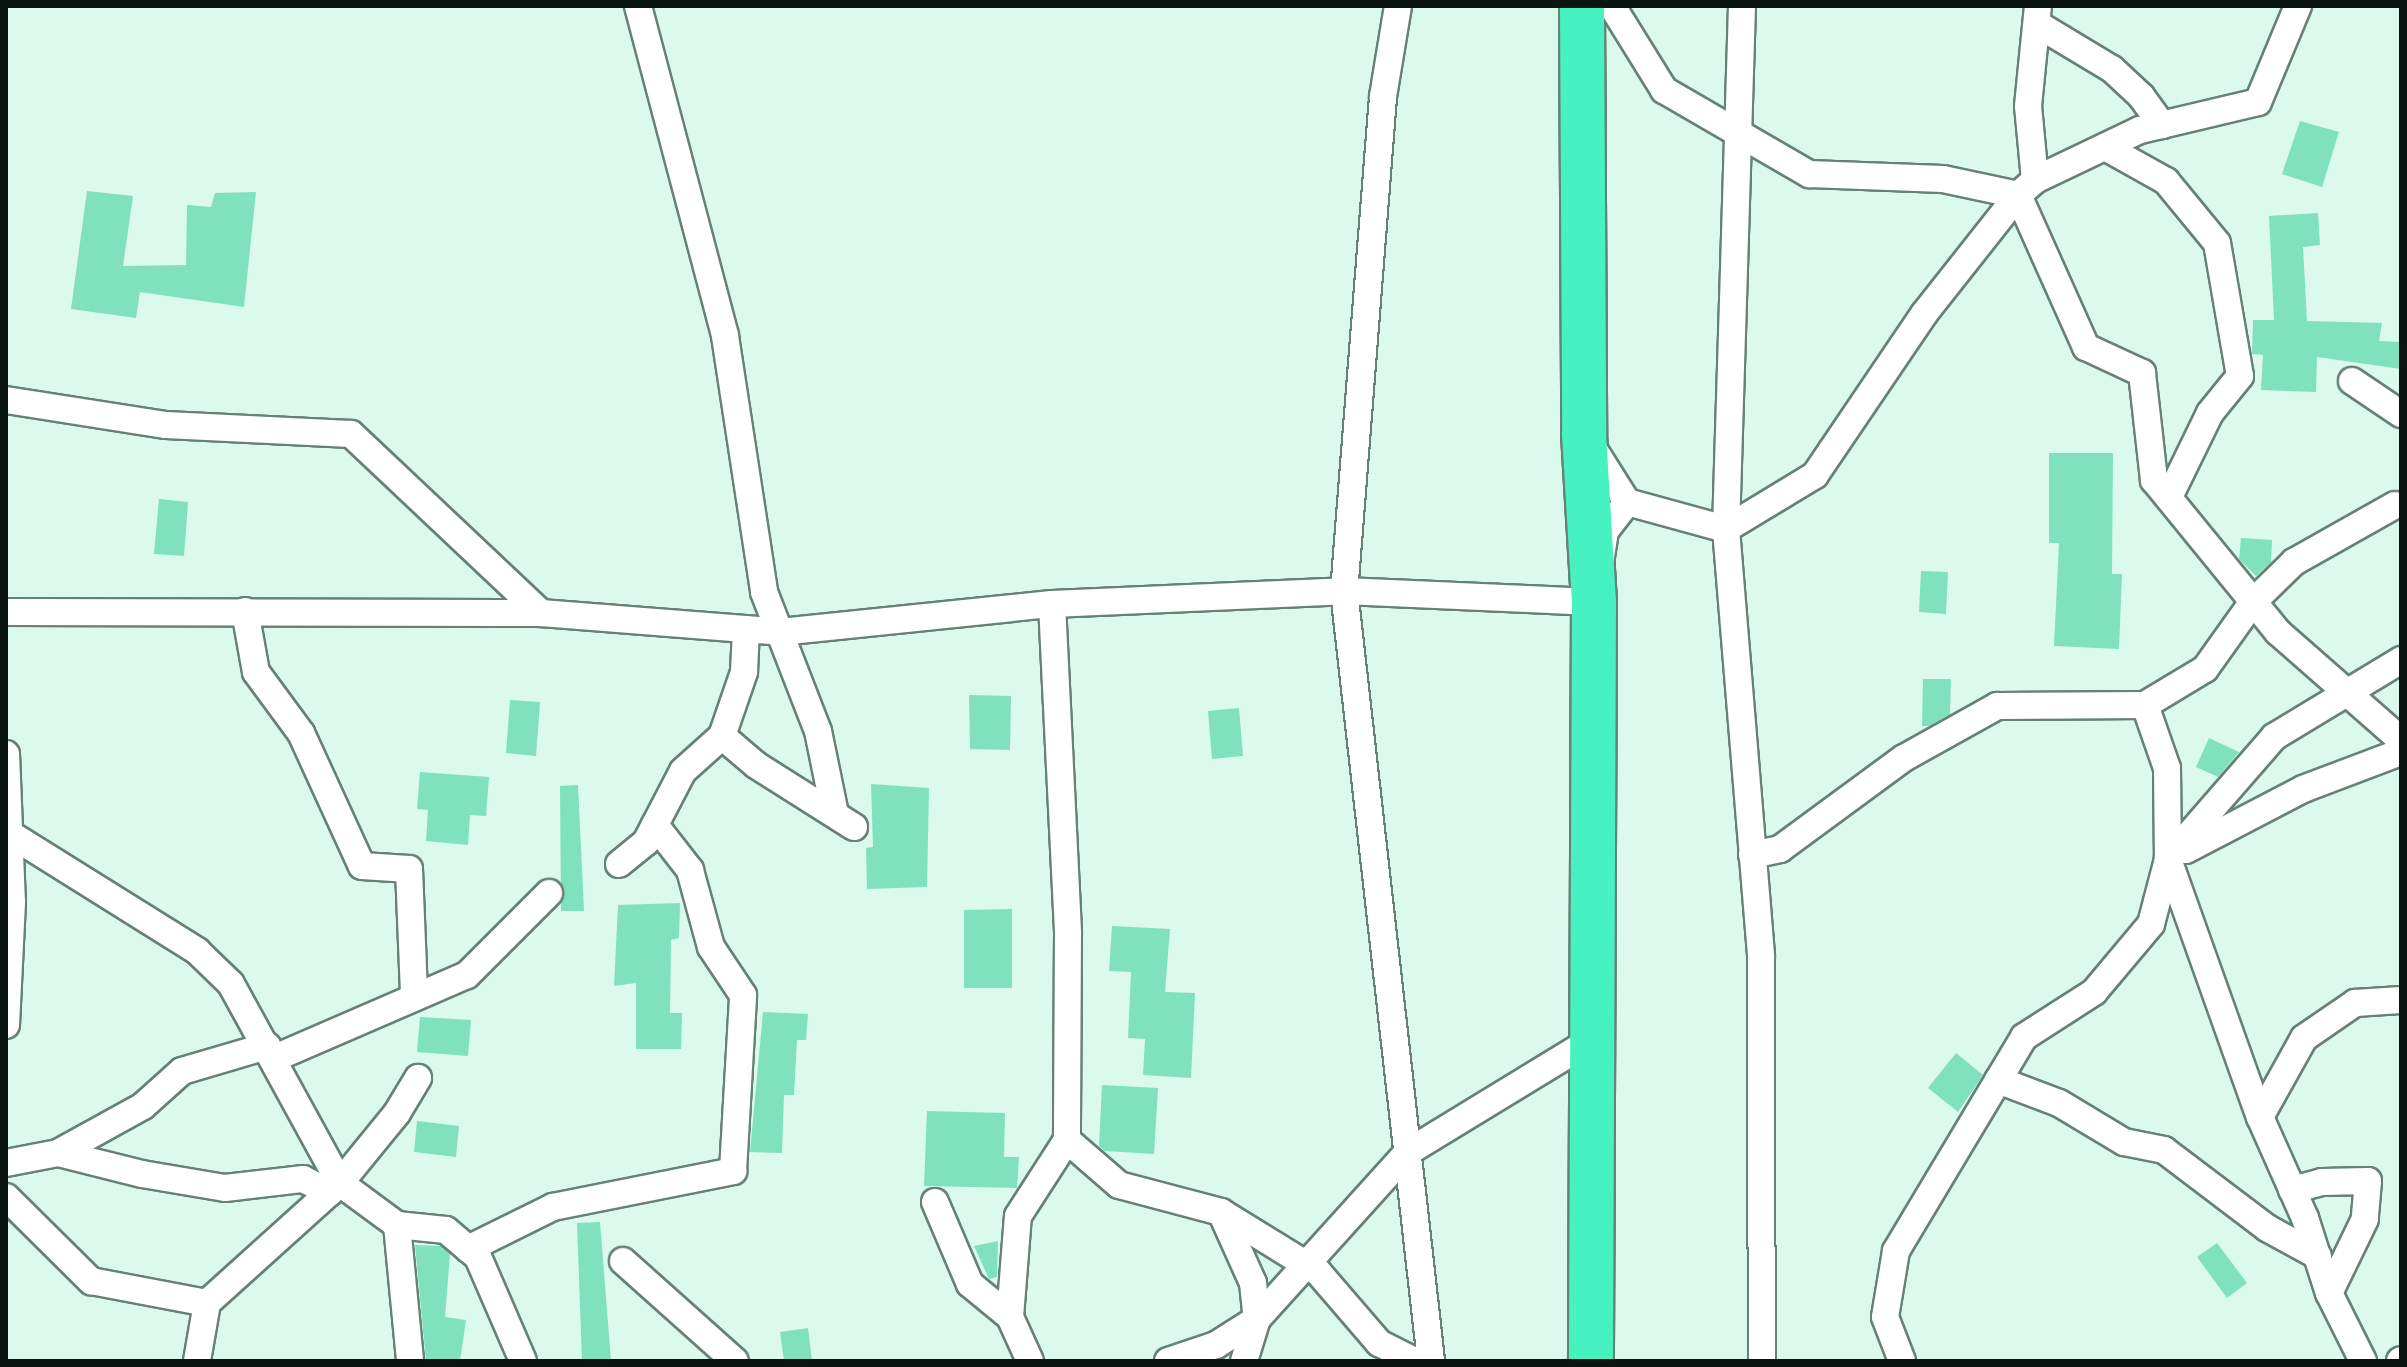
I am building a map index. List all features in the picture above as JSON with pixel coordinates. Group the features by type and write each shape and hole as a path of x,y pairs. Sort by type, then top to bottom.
{"highway":[{"path":"1582,6 1584,434 1594,602 1588,1042 1591,1361"}],"street":[{"path":"638,6 725,336 764,592 818,731 834,809"},
{"path":"1398,6 1383,97 1344,591 1431,1361"},
{"path":"1612,6 1664,90 1809,174 1943,179 2026,187"},
{"path":"1742,6 1735,131 1726,529 1761,957 1762,1361"},
{"path":"1584,434 1628,502 1726,529 1815,475 1924,314 2026,187 2105,147 2162,125 2258,102 2298,6"},
{"path":"2162,125 2141,96 2112,69 2038,15 2028,106 2026,187 2086,347 2142,373 2154,480 2252,603 2342,692 2401,740"},
{"path":"2105,147 2166,181 2217,243 2240,376 2210,413 2169,497"},
{"path":"2352,381 2401,414"},
{"path":"6,400 166,425 351,434 541,613"},
{"path":"6,612 541,613 780,632 1052,604 1344,591 1594,602 1605,531 1628,502"},
{"path":"1752,855 1780,849 1904,758 1997,706 2145,705 2205,669 2252,603 2294,562 2395,505"},
{"path":"1010,1317 1018,1216 1067,1140 1068,934 1052,604"},
{"path":"245,611 256,672 301,733 362,866 409,869 414,995"},
{"path":"619,864 646,842 683,771 722,736 744,672 746,629"},
{"path":"2168,859 2274,737 2342,692 2401,660"},
{"path":"1902,1361 1885,1317 1896,1251 2024,1037 2094,992 2151,924 2168,859 2167,768 2145,705"},
{"path":"722,736 767,772 834,809 854,827"},
{"path":"2168,859 2303,789 2401,752"},
{"path":"6,754 10,834 6,1025"},
{"path":"468,1249 553,1207 733,1171 743,995 711,947 690,870 655,825"},
{"path":"10,834 213,963 271,1052 335,1188"},
{"path":"2168,859 2260,1117 2318,1256 2329,1293 2363,1361"},
{"path":"6,1163 58,1153 143,1106 182,1071 271,1052 467,975 549,893"},
{"path":"2260,1117 2304,1038 2355,1003 2401,1000"},
{"path":"1168,1361 1216,1345 1257,1319 1303,1264 1408,1152 1588,1042"},
{"path":"197,1361 207,1303 335,1188 397,1113 418,1078"},
{"path":"1998,1080 2059,1103 2124,1142 2164,1150 2267,1228 2318,1256"},
{"path":"1067,1140 1119,1185 1221,1212 1318,1272 1379,1343 1414,1361"},
{"path":"58,1153 225,1188 303,1179 335,1188 397,1225 446,1230 478,1257 523,1361"},
{"path":"2292,1190 2322,1182 2368,1181 2365,1219 2329,1293"},
{"path":"6,1197 91,1281 207,1303"},
{"path":"935,1202 970,1284 1010,1317 1030,1361"},
{"path":"1221,1212 1253,1283 1257,1319 1244,1361"},
{"path":"397,1225 410,1361"},
{"path":"623,1261 735,1361"}],"building":[{"path":"2300,121 2339,132 2322,187 2282,174"},
{"path":"87,191 133,196 123,266 186,265 187,205 211,207 215,193 256,192 244,307 140,292 136,318 71,309"},
{"path":"2318,213 2320,245 2303,247 2307,321 2382,323 2379,341 2401,342 2401,369 2317,357 2316,392 2261,390 2263,355 2252,354 2253,320 2274,320 2269,216"},
{"path":"2049,453 2113,453 2112,574 2122,574 2119,649 2054,646 2059,543 2049,543"},
{"path":"159,499 188,502 184,556 154,554"},
{"path":"2241,538 2272,540 2271,562 2256,576 2239,559"},
{"path":"1921,571 1948,572 1946,614 1919,612"},
{"path":"1923,679 1951,679 1950,714 1929,726 1922,726"},
{"path":"969,695 1011,696 1010,750 970,749"},
{"path":"510,700 540,702 536,756 506,753"},
{"path":"1239,708 1243,756 1212,759 1208,711"},
{"path":"2209,738 2239,752 2218,777 2196,767"},
{"path":"420,772 489,777 486,816 470,815 468,845 426,841 428,810 417,809"},
{"path":"871,784 929,788 927,887 867,889 866,848 873,847"},
{"path":"578,785 584,911 561,911 560,786"},
{"path":"680,903 679,938 671,940 670,1013 682,1013 681,1049 636,1049 636,983 614,986 618,905"},
{"path":"1012,909 1012,988 964,988 964,910"},
{"path":"1112,926 1170,929 1165,992 1195,993 1191,1078 1143,1075 1145,1039 1128,1038 1131,972 1109,971"},
{"path":"763,1012 808,1014 806,1040 797,1040 794,1095 784,1095 782,1153 750,1152"},
{"path":"420,1017 471,1020 468,1056 417,1052"},
{"path":"1956,1053 1983,1075 1958,1112 1928,1088"},
{"path":"1102,1085 1158,1088 1154,1154 1105,1151 1099,1146"},
{"path":"927,1111 1005,1113 1004,1157 1019,1157 1017,1188 924,1186"},
{"path":"417,1121 459,1126 456,1157 414,1152"},
{"path":"600,1222 611,1361 582,1361 577,1223"},
{"path":"998,1241 997,1277 989,1279 974,1246"},
{"path":"2217,1243 2247,1283 2227,1298 2197,1257"},
{"path":"415,1245 441,1246 450,1254 445,1317 466,1320 460,1361 426,1361"},
{"path":"808,1328 812,1361 784,1361 780,1332"}]}
